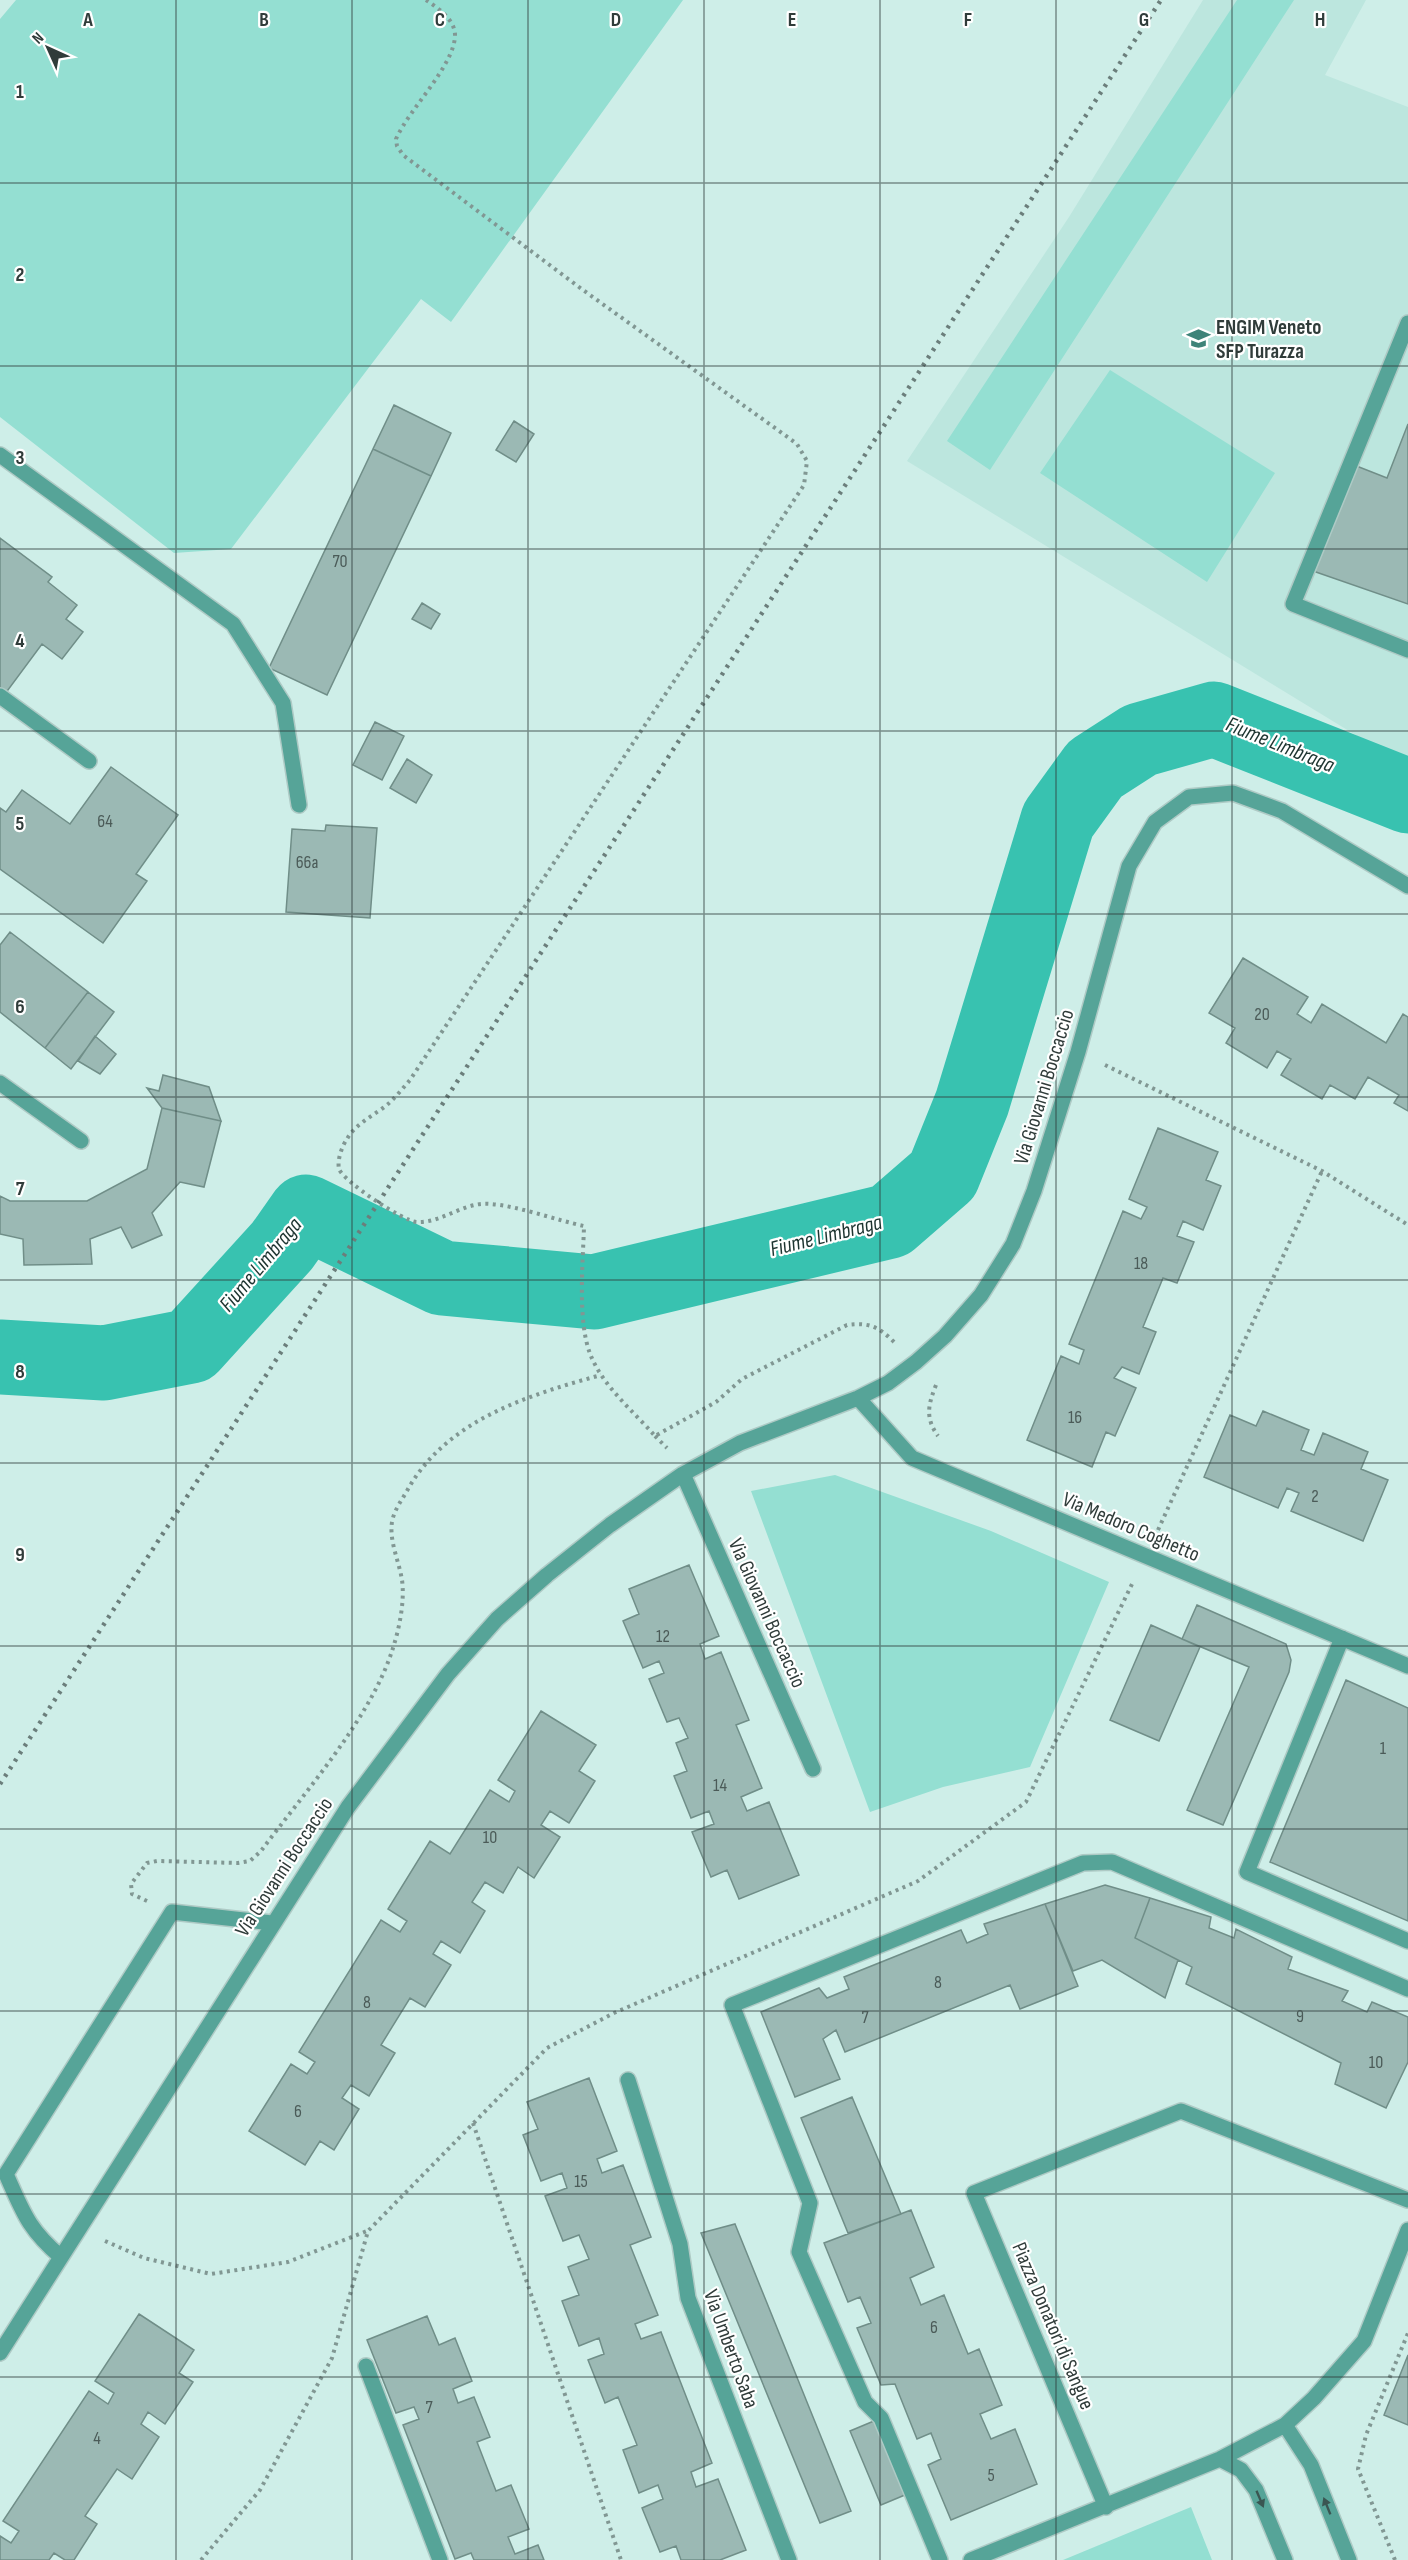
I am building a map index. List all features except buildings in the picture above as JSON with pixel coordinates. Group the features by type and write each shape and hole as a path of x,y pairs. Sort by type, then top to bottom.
{"street":[{"path":"1408,323 1293,604 1408,650"},
{"path":"0,455 233,624 283,703 299,805"},
{"path":"0,696 89,761"},
{"name":"Via Giovanni Boccaccio","path":"0,2353 348,1807 394,1742 448,1674 497,1619 547,1575 683,1474 740,1443 858,1398 888,1383 945,1336 981,1295 1013,1244 1026,1212 1078,1052 1129,866 1155,822 1189,798 1233,793 1282,811 1408,886"},
{"path":"0,1083 81,1142"},
{"name":"Via Medoro Coghetto","path":"858,1398 912,1458 1408,1666"},
{"name":"Via Giovanni Boccaccio","path":"683,1474 813,1769"},
{"path":"1342,1638 1247,1872 1408,1941"},
{"path":"940,2560 881,2418 865,2402 799,2252 810,2203 732,2004 1083,1863 1112,1862 1408,1989"},
{"path":"61,2257 28,2223 6,2174 172,1912 272,1923"},
{"name":"Via Umberto Saba","path":"627,2080 680,2244 688,2298 789,2560"},
{"name":"Piazza Donatori di Sangue","path":"1106,2507 974,2193 1181,2111 1408,2200"},
{"path":"971,2560 1220,2459 1286,2425 1314,2398 1364,2341 1408,2230"},
{"path":"366,2366 440,2560"},
{"path":"1286,2425 1311,2465 1349,2560"},
{"path":"1220,2459 1241,2470 1256,2490 1285,2560"}],"path":[{"path":"426,0 449,19 455,33 452,53 396,139 397,146 403,155 583,290 790,438 797,444 807,461 804,485 416,1070 389,1103 361,1123 347,1137 340,1153 339,1168 345,1178 404,1218 415,1222 430,1220 472,1204 491,1204 584,1226 583,1326 591,1357 601,1375 655,1436 717,1402 742,1379 847,1325 864,1323 879,1328 899,1347"},
{"path":"1078,1052 1322,1172 1408,1225"},
{"path":"79,2229 144,2258 211,2274 288,2262 368,2231 547,2048 614,2013 918,1881 1026,1802 1146,1556 1322,1172"},
{"path":"172,1912 132,1894 131,1884 139,1871 147,1863 157,1861 238,1863 250,1861 261,1851 353,1727 369,1701 393,1649 404,1595 392,1535 392,1522 414,1478 446,1444 470,1426 504,1407 537,1393 601,1375"},
{"path":"473,2123 621,2560"},
{"path":"201,2560 260,2490 332,2358 368,2231"},
{"path":"1395,2560 1358,2469 1366,2435 1408,2333"}],"shaded area":[{"name":"ENGIM Veneto SFP Turazza","path":"1203,0 1366,0 1325,75 1408,107 1408,767 907,461 1069,217"}],"green space":[{"path":"16,0 683,0 451,322 421,299 231,549 174,553 0,417 0,19"},
{"path":"1237,0 1294,0 990,470 947,441"},
{"path":"1110,370 1275,473 1207,582 1040,473"},
{"path":"835,1475 991,1531 1109,1582 1030,1767 943,1787 870,1812 751,1491"},
{"path":"1191,2507 1212,2560 1063,2560"}],"waterway":[{"name":"Fiume Limbraga","path":"0,1357 104,1363 191,1346 282,1246 306,1212 442,1278 594,1292 890,1221 943,1175 972,1103 1058,820 1095,769 1140,740 1214,719 1408,796"}],"railway":[{"path":"0,1784 1161,0"}],"place":[{"name":"ENGIM Veneto SFP Turazza","path":"1198,339"}]}
